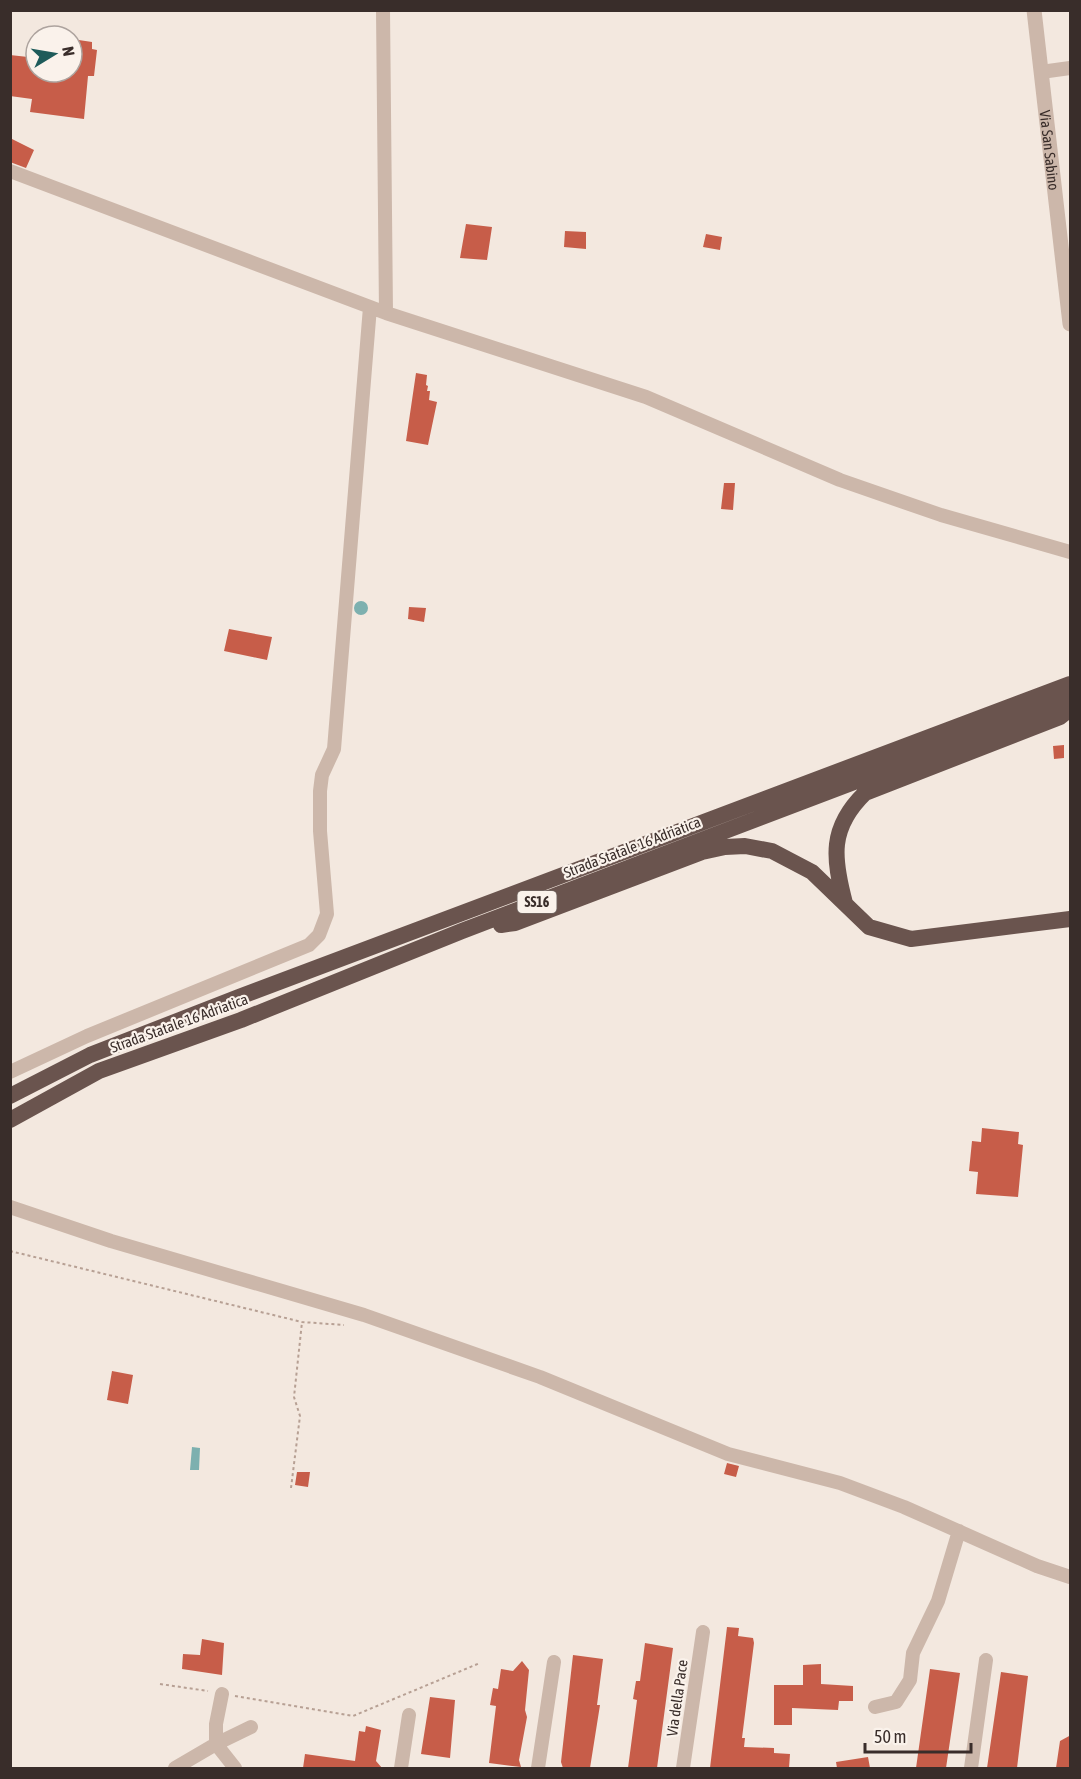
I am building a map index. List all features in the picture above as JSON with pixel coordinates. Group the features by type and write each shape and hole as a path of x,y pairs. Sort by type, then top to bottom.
{"highway":[{"name":"Strada Statale 16 Adriatica","path":"10,1096 90,1055 239,997 1071,684"},
{"name":"Strada Statale 16 Adriatica","path":"10,1120 99,1071 241,1020 462,931 1071,700"},
{"path":"846,904 835,863 836,842 842,822 852,805 865,793 1060,717 1071,709"},
{"path":"462,931 515,923 702,852 745,846 772,851 792,860 812,872 869,927 912,939 1071,919"}],"street":[{"path":"383,10 386,313"},
{"name":"Via San Sabino","path":"1034,10 1066,240 1071,324"},
{"path":"1041,72 1071,68"},
{"path":"10,171 386,313 646,396 840,480 907,503 1071,552"},
{"path":"10,1072 87,1036 309,945 319,935 327,914 320,831 320,791 322,775 334,748 370,307"},
{"path":"10,1207 111,1241 364,1315 540,1377 728,1454 840,1483 959,1531 1037,1566 1071,1577"},
{"path":"874,1707 896,1702 910,1680 914,1653 938,1601 959,1531"},
{"name":"Via della Pace","path":"683,1768 704,1632"},
{"path":"971,1768 986,1660"},
{"path":"538,1768 554,1662"},
{"path":"222,1694 216,1724 216,1744 235,1768"},
{"path":"401,1768 409,1715"},
{"path":"176,1768 216,1744 251,1727"}],"path":[{"path":"10,1251 302,1322 351,1325 364,1315"},
{"path":"291,1488 300,1416 294,1397 302,1322"},
{"path":"160,1684 353,1716 480,1663"}],"water":[{"path":"358,601 364,601 368,608 364,615 358,615 354,611 354,605"},
{"path":"192,1447 200,1448 199,1470 190,1470"}],"building":[{"path":"84,41 92,42 92,49 97,50 94,76 88,76 84,119 30,112 32,99 10,96 10,55 24,57 24,84 84,84"},
{"path":"10,138 34,150 26,168 10,162"},
{"path":"466,224 492,227 487,260 460,258"},
{"path":"565,231 586,232 586,249 564,247"},
{"path":"706,234 722,237 720,250 703,247"},
{"path":"416,373 427,375 429,400 437,402 428,445 406,441"},
{"path":"724,483 735,483 733,510 721,509"},
{"path":"409,607 426,608 424,622 408,619"},
{"path":"229,629 272,637 267,660 224,651"},
{"path":"1064,745 1064,758 1054,759 1053,746"},
{"path":"982,1128 1019,1132 1018,1144 1023,1145 1018,1197 976,1194 978,1172 969,1171 972,1141 981,1142"},
{"path":"112,1371 133,1375 128,1404 107,1400"},
{"path":"727,1463 739,1466 736,1477 724,1474"},
{"path":"297,1472 310,1472 308,1487 295,1485"},
{"path":"727,1627 739,1628 738,1636 753,1638 754,1643 742,1738 745,1738 744,1747 774,1748 774,1753 790,1754 789,1768 710,1768"},
{"path":"202,1639 224,1643 222,1675 182,1669 183,1654 200,1655"},
{"path":"645,1643 673,1648 657,1768 628,1768 637,1700 633,1699 636,1681 640,1681"},
{"path":"573,1655 603,1659 597,1705 600,1705 590,1768 563,1768 561,1762"},
{"path":"522,1661 529,1670 525,1710 527,1717 519,1760 521,1767 489,1763 496,1706 490,1705 493,1688 498,1689 501,1669 513,1671"},
{"path":"821,1664 821,1684 853,1686 853,1701 839,1701 838,1710 792,1708 792,1725 774,1725 774,1685 803,1685 803,1665"},
{"path":"930,1669 960,1673 946,1768 916,1768"},
{"path":"1001,1672 1028,1676 1017,1768 987,1768"},
{"path":"430,1697 455,1700 450,1758 421,1754"},
{"path":"366,1726 381,1730 376,1761 382,1768 303,1768 305,1754 355,1761 359,1731 365,1732"},
{"path":"1071,1735 1071,1768 1056,1768 1060,1741"},
{"path":"868,1757 870,1768 837,1768 836,1762"}]}
